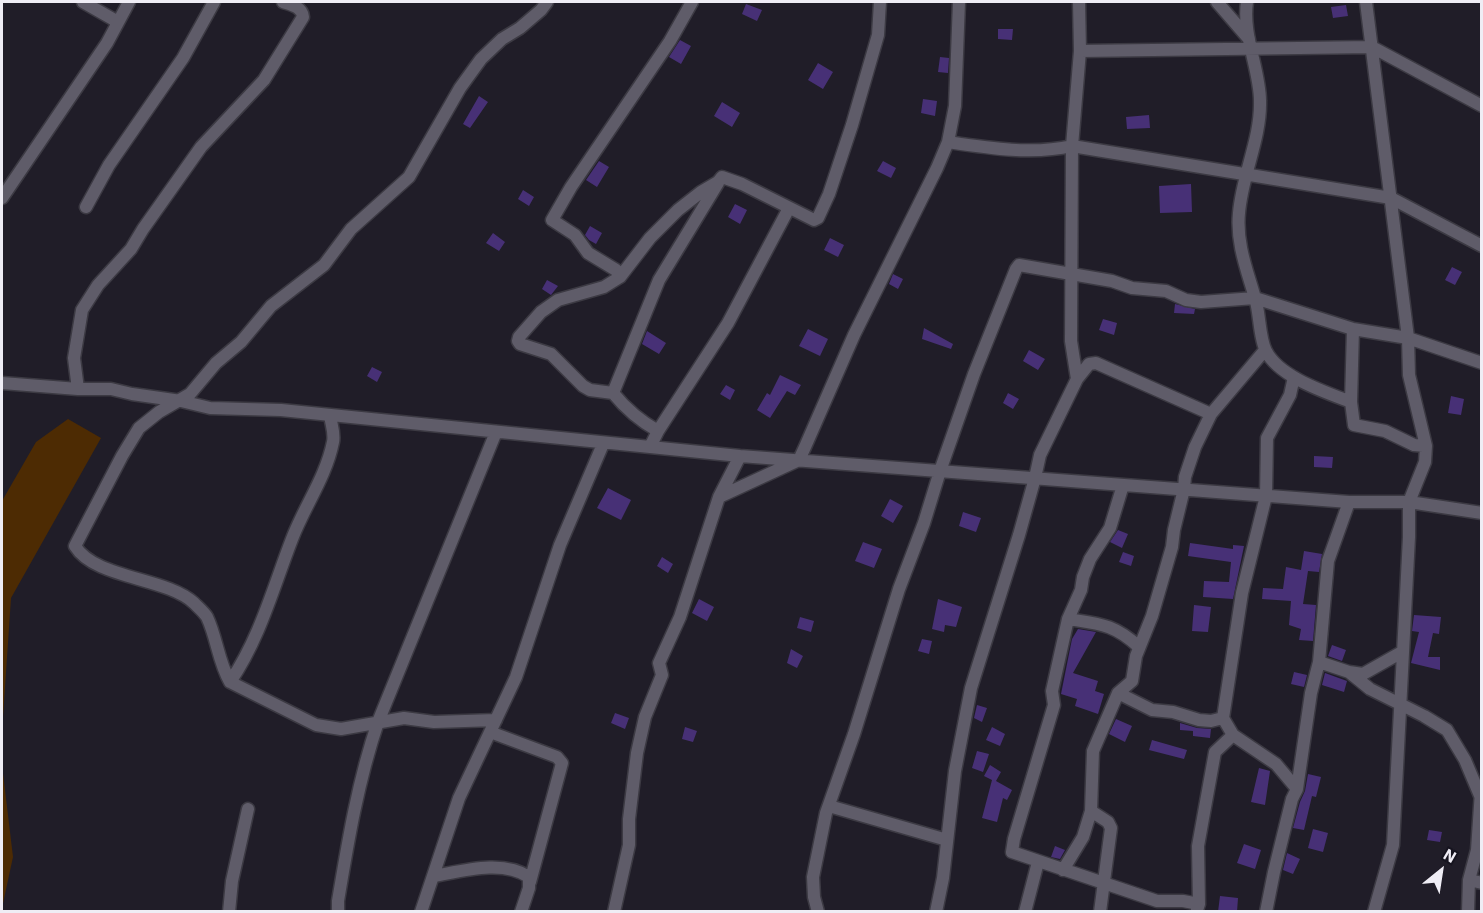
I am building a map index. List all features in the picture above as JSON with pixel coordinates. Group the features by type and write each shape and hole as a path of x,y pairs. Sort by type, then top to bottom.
{"street":[{"path":"83,2 118,22"},
{"path":"2,198 106,43 129,2"},
{"path":"86,207 109,165 183,58 214,2"},
{"path":"78,389 74,358 82,310 98,285 131,249 201,147 264,80 303,17 298,8 283,2"},
{"path":"521,912 530,888 562,762 557,757 493,726 404,718 341,729 316,725 230,682 223,670 206,615 194,602 172,591 96,563 75,546 139,428 195,389 216,363 241,342 271,306 324,265 351,229 409,177 460,88 481,59 502,39 520,28 541,10 547,2"},
{"path":"620,277 616,270 588,253 575,235 552,220 571,187 670,41 692,2"},
{"path":"658,431 625,408 613,393 590,390 550,354 527,347 518,341 541,312 558,300 604,287 620,277 650,238 671,217 701,192 724,177 816,220 825,202 852,125 878,35 880,2"},
{"path":"719,497 799,459 854,335 948,142 955,106 959,2"},
{"path":"1077,379 1071,340 1072,146 1080,51 1079,2"},
{"path":"1217,2 1249,44"},
{"path":"1247,2 1249,44 1260,101 1239,213 1239,237 1248,276 1256,298 1265,350 1274,361 1294,377 1351,402"},
{"path":"1366,2 1408,338 1409,375 1426,446 1425,462 1409,502 1393,844 1374,912"},
{"path":"1080,51 1249,44 1372,47 1482,106"},
{"path":"948,142 999,149 1059,149 1072,146 1391,198 1482,246"},
{"path":"613,393 659,280 718,182"},
{"path":"650,447 728,323 789,208"},
{"path":"818,912 814,897 813,877 828,806 855,734 899,589 924,523 974,374 1019,265 1112,281 1132,288 1166,291 1186,300 1201,302 1256,298 1353,329 1408,338 1482,363"},
{"path":"1353,329 1351,402 1354,425 1385,431 1414,445 1426,446"},
{"path":"1063,870 1083,837 1091,811 1093,751 1118,693 1132,681 1133,665 1152,616 1174,541 1174,530 1187,468 1199,437 1211,414 1265,350"},
{"path":"936,912 943,878 955,771 971,688 1040,455 1077,379 1089,364 1096,363 1211,414"},
{"path":"1294,377 1290,395 1267,438 1266,496 1242,593 1223,718 1233,735 1276,764 1297,789"},
{"path":"2,383 78,389 111,389 181,400 210,408 281,410 603,444 1349,502 1409,502 1482,513"},
{"path":"230,682 246,658 274,591 292,537 316,488 332,446 334,437 330,415"},
{"path":"338,912 350,827 378,722 496,432"},
{"path":"421,912 459,798 520,664 574,510 603,444"},
{"path":"614,912 629,845 633,775 645,717 662,675 659,663 680,617 719,497 740,456"},
{"path":"1123,485 1110,528 1090,560 1083,577 1081,590 1068,620 1052,691 1054,705 1012,852 1015,855 1157,902 1184,901 1198,908 1198,846 1215,752 1233,735"},
{"path":"1266,912 1289,810 1297,789 1311,693 1319,662 1328,561 1349,502"},
{"path":"1068,620 1112,627 1139,647"},
{"path":"1319,662 1363,674 1402,652"},
{"path":"1349,672 1370,689 1438,723 1447,730 1465,760 1481,795 1476,881 1468,912"},
{"path":"1118,693 1152,710 1173,712 1199,720 1211,721 1223,718"},
{"path":"828,806 946,840"},
{"path":"229,912 232,881 248,809"},
{"path":"1091,811 1108,822 1111,828 1100,912"},
{"path":"1025,912 1038,862"},
{"path":"434,876 494,868 519,871 529,877 530,882"}],"shaded area":[{"path":"68,419 101,438 11,598 2,732 2,501 36,442"},
{"path":"2,765 13,857 2,908"}],"building":[{"path":"746,4 762,10 757,21 742,14"},
{"path":"1346,5 1348,16 1333,18 1331,7"},
{"path":"998,29 1013,29 1012,40 998,39"},
{"path":"680,40 691,46 681,64 669,57"},
{"path":"940,57 949,58 948,73 938,72"},
{"path":"818,63 833,72 823,89 808,80"},
{"path":"479,96 488,102 470,128 463,124"},
{"path":"923,99 937,101 935,116 921,113"},
{"path":"722,102 740,113 732,127 714,116"},
{"path":"1149,115 1150,128 1127,129 1126,117"},
{"path":"599,161 609,167 597,187 586,180"},
{"path":"883,161 896,168 891,178 877,171"},
{"path":"1191,184 1192,212 1160,213 1159,186"},
{"path":"523,190 534,197 529,206 518,199"},
{"path":"735,204 747,210 740,224 728,217"},
{"path":"590,226 602,233 596,244 585,235"},
{"path":"493,233 505,242 499,251 486,243"},
{"path":"830,238 844,245 838,257 824,250"},
{"path":"1452,267 1462,272 1455,285 1445,280"},
{"path":"893,274 903,279 898,289 889,284"},
{"path":"547,280 558,286 551,295 542,289"},
{"path":"1175,304 1195,309 1194,314 1174,313"},
{"path":"1103,319 1117,323 1114,335 1099,330"},
{"path":"924,328 953,344 951,349 922,339"},
{"path":"808,329 828,339 820,356 799,346"},
{"path":"647,331 666,343 659,354 642,344"},
{"path":"1029,350 1045,359 1038,370 1023,361"},
{"path":"372,367 382,372 377,382 367,376"},
{"path":"780,375 801,385 795,395 787,391 770,418 757,410 767,393 770,395"},
{"path":"726,385 735,390 730,400 720,394"},
{"path":"1008,393 1019,399 1013,409 1003,403"},
{"path":"1451,396 1464,399 1461,415 1448,413"},
{"path":"1314,456 1333,457 1332,468 1314,467"},
{"path":"608,488 631,500 621,520 597,508"},
{"path":"890,499 903,506 893,523 881,516"},
{"path":"963,512 981,518 976,532 959,526"},
{"path":"1118,530 1128,534 1122,548 1110,542"},
{"path":"863,542 882,549 874,568 855,561"},
{"path":"1190,543 1233,549 1233,545 1244,546 1233,599 1203,597 1204,581 1229,582 1231,562 1188,556"},
{"path":"1304,551 1322,554 1319,572 1308,571 1303,604 1316,605 1313,641 1299,640 1301,629 1289,625 1291,601 1262,599 1263,588 1283,589 1286,567 1301,570"},
{"path":"1123,552 1134,556 1131,566 1119,562"},
{"path":"662,557 673,564 668,573 657,566"},
{"path":"699,599 714,607 707,621 692,613"},
{"path":"938,599 962,607 956,627 945,625 944,632 932,629"},
{"path":"1194,605 1211,607 1208,632 1192,631"},
{"path":"1414,615 1441,617 1439,634 1433,633 1428,657 1440,657 1440,670 1411,663 1419,632 1412,631"},
{"path":"800,617 814,621 811,632 797,628"},
{"path":"1078,629 1096,632 1073,673 1098,681 1095,691 1104,694 1098,714 1075,706 1077,699 1061,694 1072,639"},
{"path":"922,639 932,641 929,654 918,651"},
{"path":"1332,645 1346,650 1342,661 1328,656"},
{"path":"791,649 803,656 797,668 787,663"},
{"path":"1294,672 1307,675 1304,687 1291,684"},
{"path":"1325,673 1347,681 1344,692 1322,685"},
{"path":"977,705 987,708 982,722 974,718"},
{"path":"615,713 629,718 625,729 611,723"},
{"path":"1116,719 1132,726 1125,742 1109,734"},
{"path":"1180,723 1211,729 1210,738 1193,736 1193,731 1180,730"},
{"path":"685,727 697,731 693,742 682,739"},
{"path":"992,727 1005,734 1000,746 986,740"},
{"path":"1152,740 1187,750 1184,759 1149,750"},
{"path":"977,751 989,754 983,772 972,768"},
{"path":"990,765 1001,772 996,781 1012,790 1007,800 1003,798 997,822 982,818 992,780 984,776"},
{"path":"1259,768 1270,771 1265,805 1251,802"},
{"path":"1308,774 1321,777 1316,797 1312,796 1304,830 1293,828"},
{"path":"1313,829 1328,833 1323,852 1308,848"},
{"path":"1429,830 1442,832 1440,842 1427,840"},
{"path":"1244,844 1261,850 1255,869 1237,863"},
{"path":"1055,846 1065,850 1060,859 1051,857"},
{"path":"1287,853 1300,859 1293,874 1283,870"},
{"path":"1220,896 1238,898 1237,912 1218,912"}]}
